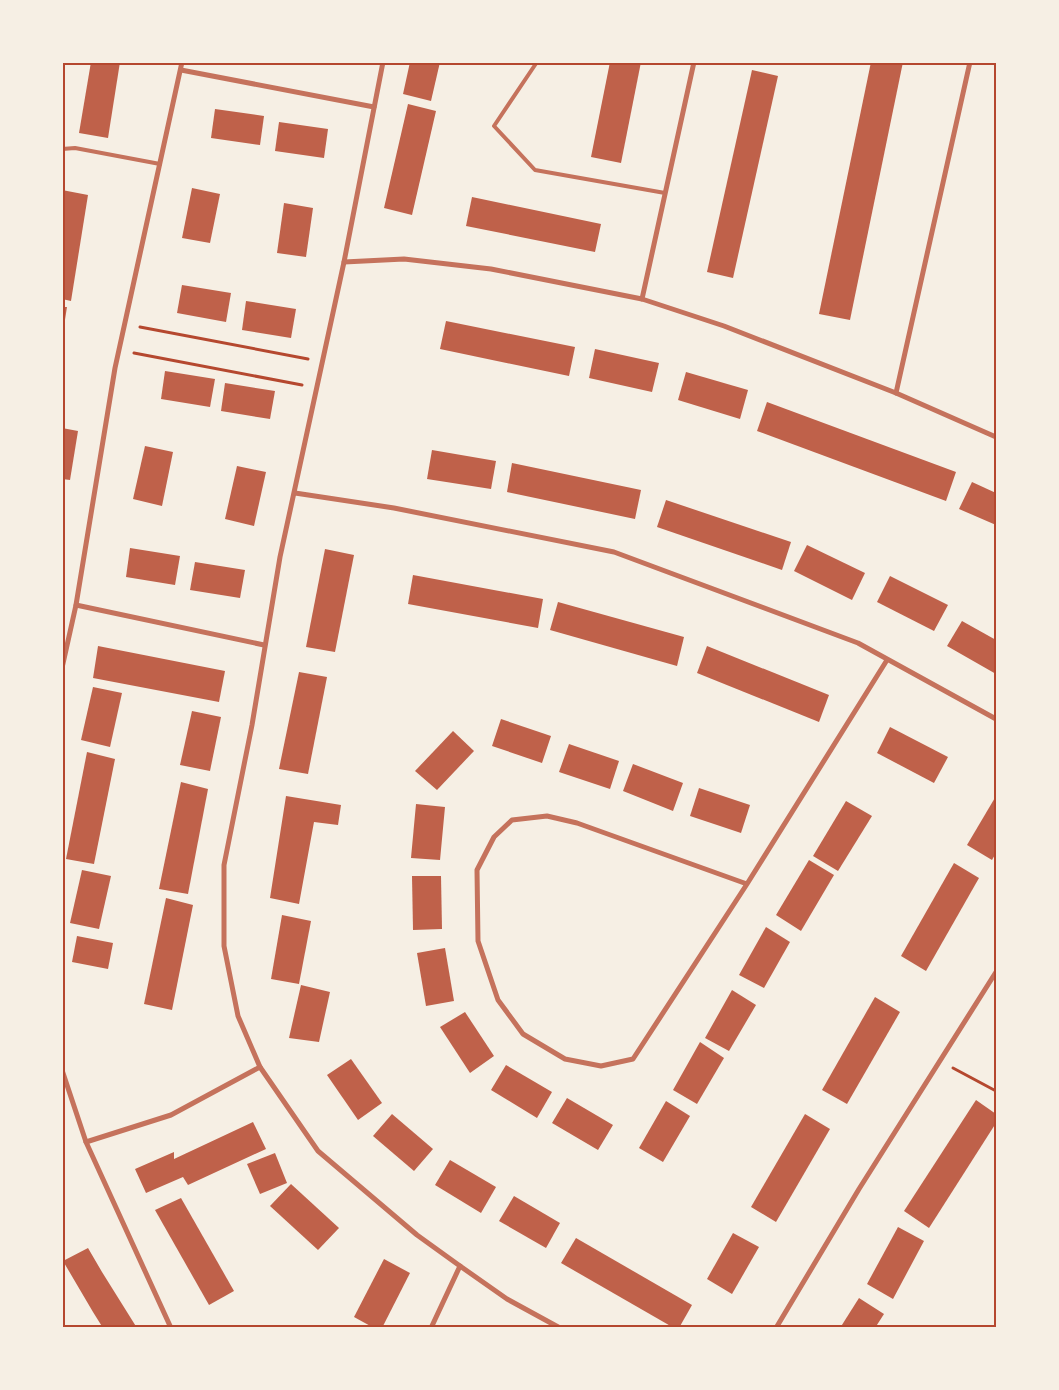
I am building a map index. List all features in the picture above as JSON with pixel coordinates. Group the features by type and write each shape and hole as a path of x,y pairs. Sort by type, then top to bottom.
{"street":[{"path":"62,668 76,605 95,478 118,350 182,62"},
{"path":"383,62 344,262 316,388 264,645 252,725 224,865 224,946 238,1016 260,1067 318,1151 417,1235 507,1299 560,1328"},
{"path":"642,299 694,62"},
{"path":"896,393 970,62"},
{"path":"181,70 374,107"},
{"path":"344,262 404,260 491,269 642,299 724,326 896,393 996,438"},
{"path":"295,493 394,508 614,552 858,643 996,719"},
{"path":"76,605 264,645"},
{"path":"747,884 578,823 547,816 512,820 494,838 477,870 478,941 498,1000 523,1034 565,1059 600,1066 632,1059 747,884 887,660"},
{"path":"776,1328 858,1189 938,1060 996,972"},
{"path":"86,1142 171,1115 260,1067"},
{"path":"62,1070 86,1142 171,1328"},
{"path":"431,1328 460,1266"}],"lane":[{"path":"537,62 494,126 534,170 666,193"},
{"path":"62,150 75,148 160,164"}],"path":[{"path":"124,324 322,362"},
{"path":"118,350 316,388"},
{"path":"938,1060 996,1091"}],"building":[{"path":"91,62 120,62 108,138 79,133"},
{"path":"410,62 440,62 431,101 403,94"},
{"path":"610,62 641,62 621,163 591,157"},
{"path":"871,62 903,62 850,320 819,314"},
{"path":"752,70 778,76 733,278 707,272"},
{"path":"408,104 436,111 412,215 384,208"},
{"path":"215,109 264,116 260,145 211,138"},
{"path":"279,122 328,129 324,158 275,151"},
{"path":"192,188 220,194 210,243 182,238"},
{"path":"62,190 88,195 71,301 62,299"},
{"path":"472,197 601,224 595,252 466,226"},
{"path":"284,203 313,208 306,257 277,253"},
{"path":"182,285 231,293 226,322 177,313"},
{"path":"246,301 296,309 291,338 242,330"},
{"path":"62,307 67,307 64,326 62,326"},
{"path":"446,321 575,347 569,376 440,349"},
{"path":"595,349 659,363 652,392 589,378"},
{"path":"165,371 215,379 210,407 161,399"},
{"path":"686,372 748,390 740,419 678,400"},
{"path":"225,383 275,391 270,419 221,411"},
{"path":"767,402 956,472 946,501 757,431"},
{"path":"62,428 78,431 70,480 62,479"},
{"path":"145,446 173,452 162,506 133,499"},
{"path":"432,450 496,461 491,489 427,479"},
{"path":"512,463 641,490 635,519 507,492"},
{"path":"237,466 266,472 254,526 225,519"},
{"path":"972,482 996,493 996,525 959,509"},
{"path":"666,500 791,542 782,570 657,527"},
{"path":"807,545 865,573 852,600 794,571"},
{"path":"130,548 180,556 175,585 126,577"},
{"path":"325,549 354,555 335,652 306,647"},
{"path":"195,562 245,570 240,598 190,590"},
{"path":"413,575 543,599 538,628 408,604"},
{"path":"890,576 948,605 934,631 877,602"},
{"path":"558,602 684,637 677,666 550,630"},
{"path":"962,621 996,640 996,674 947,646"},
{"path":"98,646 225,671 219,702 93,678"},
{"path":"707,646 829,695 819,722 697,673"},
{"path":"299,672 327,677 308,774 279,769"},
{"path":"93,687 122,693 110,747 81,740"},
{"path":"192,711 221,717 210,771 180,765"},
{"path":"501,719 551,736 542,763 492,746"},
{"path":"890,727 948,757 934,783 877,753"},
{"path":"453,731 474,751 437,790 415,771"},
{"path":"569,744 619,761 610,789 559,772"},
{"path":"87,752 115,759 94,864 66,859"},
{"path":"633,764 683,783 673,811 623,791"},
{"path":"181,782 208,789 188,894 159,889"},
{"path":"699,788 750,805 741,833 690,816"},
{"path":"286,796 341,805 338,825 314,822 299,904 270,898"},
{"path":"996,796 996,853 992,860 967,845"},
{"path":"846,801 872,816 838,871 813,856"},
{"path":"416,804 445,807 440,860 411,858"},
{"path":"809,860 834,875 801,931 776,915"},
{"path":"954,863 979,878 926,971 901,956"},
{"path":"82,870 111,876 99,929 70,923"},
{"path":"412,876 441,876 442,929 413,930"},
{"path":"166,898 193,905 172,1010 144,1004"},
{"path":"282,915 311,921 299,984 271,979"},
{"path":"766,927 790,942 764,988 739,975"},
{"path":"77,936 113,943 108,969 72,962"},
{"path":"445,948 454,1001 426,1006 417,953"},
{"path":"301,985 330,992 319,1042 289,1038"},
{"path":"732,990 756,1005 729,1051 705,1038"},
{"path":"875,997 900,1012 847,1104 822,1090"},
{"path":"465,1012 494,1056 470,1073 440,1027"},
{"path":"700,1042 724,1058 697,1104 673,1090"},
{"path":"351,1059 382,1103 358,1120 327,1075"},
{"path":"506,1065 552,1092 537,1118 491,1090"},
{"path":"567,1098 613,1125 598,1150 552,1123"},
{"path":"976,1100 996,1114 996,1123 929,1228 904,1211"},
{"path":"666,1101 690,1116 663,1162 639,1148"},
{"path":"392,1114 433,1149 414,1171 373,1136"},
{"path":"805,1114 830,1129 776,1222 751,1207"},
{"path":"253,1122 266,1149 188,1185 183,1177 146,1193 135,1169 174,1152 174,1159"},
{"path":"275,1153 287,1183 260,1194 247,1164"},
{"path":"450,1160 496,1187 481,1213 435,1185"},
{"path":"291,1184 339,1228 318,1250 270,1206"},
{"path":"514,1196 560,1223 546,1248 499,1221"},
{"path":"181,1198 234,1291 209,1305 155,1210"},
{"path":"898,1227 924,1241 893,1299 867,1284"},
{"path":"733,1233 759,1247 732,1294 707,1279"},
{"path":"576,1238 692,1305 679,1328 674,1328 561,1263"},
{"path":"88,1248 137,1328 103,1328 93,1312 63,1261"},
{"path":"384,1259 410,1273 382,1328 374,1328 354,1317"},
{"path":"859,1298 884,1314 875,1328 840,1328"}]}
